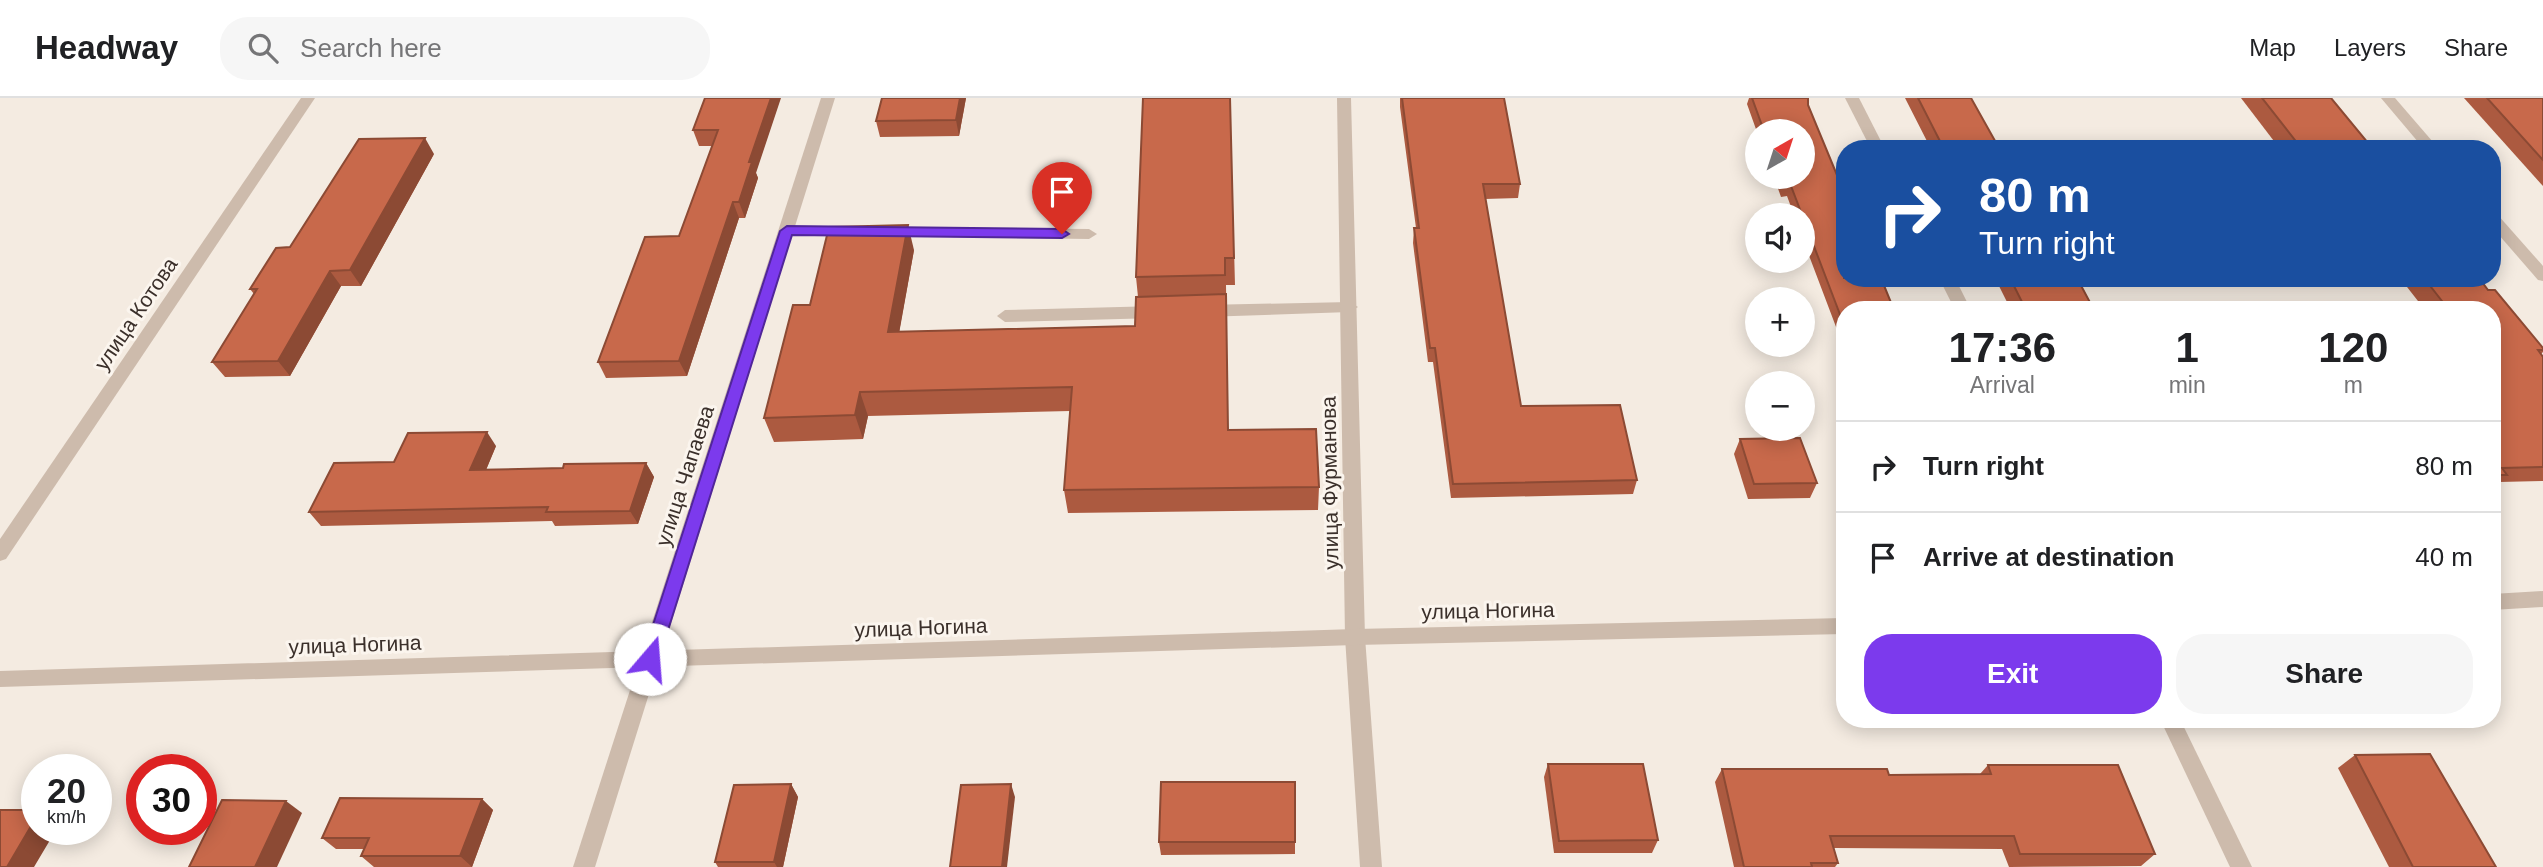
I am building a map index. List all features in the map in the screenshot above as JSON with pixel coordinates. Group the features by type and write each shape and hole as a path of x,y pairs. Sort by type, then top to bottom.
{"street":[{"name":"улица Котова","path":"0,554 308,98"},
{"name":"улица Чапаева","path":"584,867 828,98"},
{"name":"улица Фурманова","path":"1344,98 1355,637 1371,867"},
{"path":"1852,98 1873,140"},
{"path":"2388,98 2424,140"},
{"path":"2501,227 2543,276"},
{"path":"787,231 1089,234"},
{"path":"1005,316 1350,307"},
{"path":"2501,602 2543,600"},
{"name":"улица Ногина","path":"0,679 1355,637 1836,626"},
{"path":"2174,728 2241,867"}],"building":[{"path":"705,98 771,98 749,162 752,162 739,202 733,202 679,361 598,362 645,237 679,236 718,130 693,130"},
{"path":"882,98 960,98 956,120 876,121"},
{"path":"1143,98 1230,98 1234,258 1225,258 1225,275 1136,277"},
{"path":"1402,98 1504,98 1520,184 1483,184 1521,406 1620,405 1637,480 1453,484 1435,348 1430,348 1414,228 1419,228"},
{"path":"1752,98 1808,98 1814,119 1760,119"},
{"path":"1918,98 1971,98 1995,140 1939,140"},
{"path":"2262,98 2331,98 2366,140 2295,140"},
{"path":"2487,98 2543,98 2543,160"},
{"path":"1815,122 1836,173 1836,287 1885,287 1890,301 1836,301 1836,304 1815,249 1815,203 1797,203 1792,189 1815,189"},
{"path":"425,138 350,270 330,271 278,361 212,362 257,289 250,289 276,248 290,247 359,139"},
{"path":"908,225 888,332 1135,326 1136,297 1226,294 1228,430 1316,429 1319,487 1064,490 1072,387 860,392 855,415 764,418 793,305 810,305 829,227"},
{"path":"2014,287 2082,287 2089,301 2022,301"},
{"path":"2431,287 2486,287 2488,290 2495,290 2543,348 2538,350 2543,357 2543,467 2502,468 2507,475 2501,475 2501,301 2442,301"},
{"path":"487,432 470,470 563,468 564,464 646,463 630,511 546,512 548,507 309,512 334,463 394,462 408,433"},
{"path":"1740,439 1801,441 1817,483 1754,484"},
{"path":"2430,754 2496,867 2413,867 2355,755"},
{"path":"1548,764 1643,764 1658,840 1559,841"},
{"path":"1988,765 2118,765 2155,854 2020,854 2014,836 1830,836 1838,863 1811,863 1812,867 1744,867 1722,769 1887,769 1889,775 1991,774"},
{"path":"1161,782 1295,782 1295,842 1159,842"},
{"path":"791,784 774,862 715,862 734,785"},
{"path":"1011,784 1002,867 950,867 961,785"},
{"path":"340,798 482,799 460,856 361,856 369,838 322,838"},
{"path":"222,800 286,801 255,867 189,867 200,845 217,845 217,810"},
{"path":"0,810 21,810 21,843 7,867 0,867"}],"route":[{"path":"650,659 787,231 1062,234"}]}
